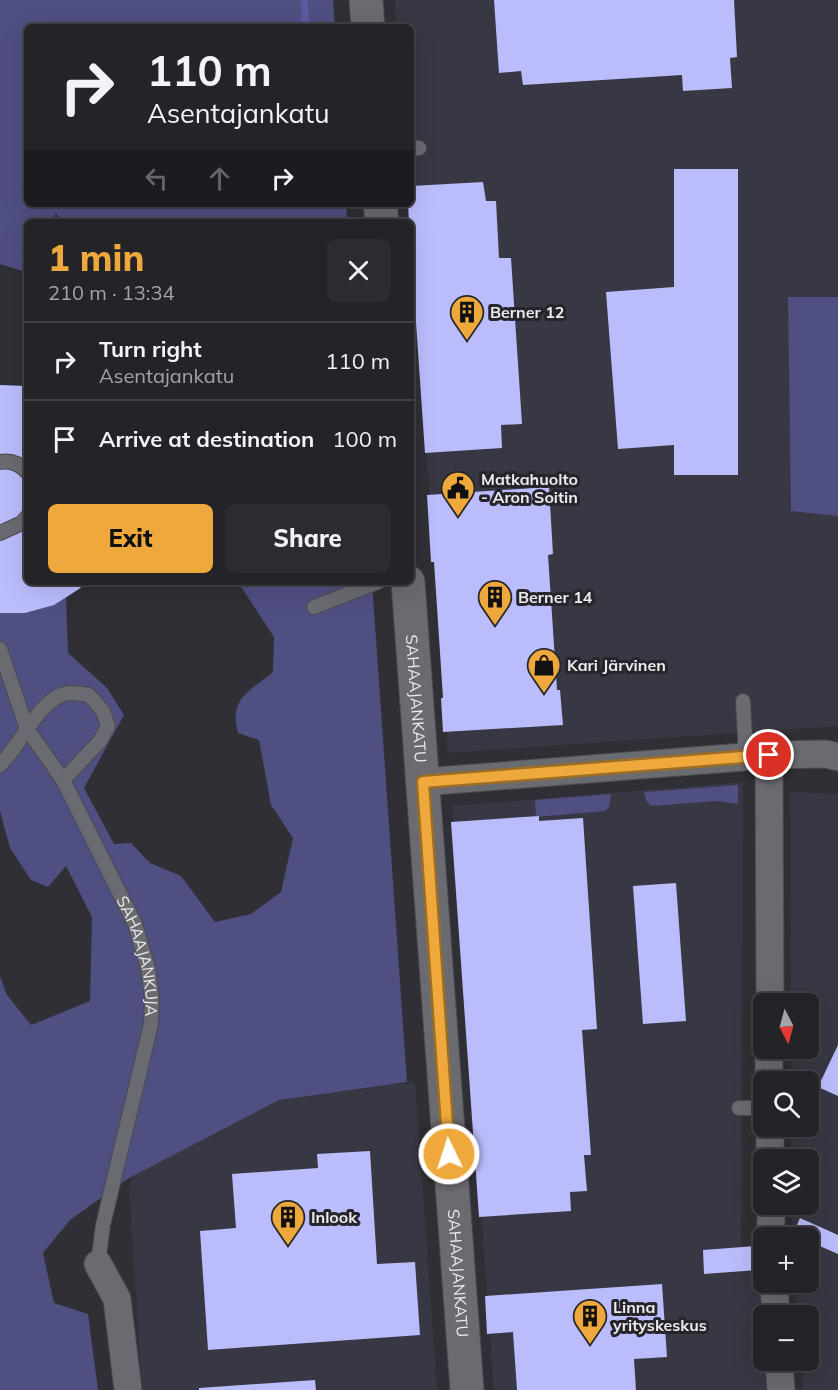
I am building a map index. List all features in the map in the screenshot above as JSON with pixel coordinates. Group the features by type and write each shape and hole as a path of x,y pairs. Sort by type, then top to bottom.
{"main road":[{"path":"366,0 368,24"},
{"name":"SAHAAJANKATU","path":"408,585 467,1390"}],"street":[{"path":"423,782 758,756 826,754 838,757"},
{"path":"758,756 769,993"},
{"name":"SAHAAJANKUJA","path":"98,1264 117,1299 128,1390"},
{"path":"780,1371 781,1390"}],"lane":[{"path":"0,462 7,460 24,468"},
{"path":"0,533 24,521"},
{"path":"314,607 370,585"},
{"name":"SAHAAJANKUJA","path":"0,649 27,729 63,780 135,924 148,968 152,998 151,1024 103,1225 98,1264"},
{"path":"0,765 9,757 27,729 48,703 68,693 89,695 103,711 108,726 100,741 63,780"},
{"path":"742,701 758,756"},
{"path":"739,1108 753,1108"}],"shaded area":[{"path":"0,0 333,0 335,24 24,24 24,207 346,207 347,219 61,219 56,214 52,219 24,219 24,271 0,264"},
{"path":"395,0 838,0 838,726 448,753 414,273 414,219 411,219 411,207 414,207 414,24 396,24"},
{"path":"788,297 838,297 838,516 791,511"},
{"path":"0,450 24,567 24,585 35,585 66,596 68,653 107,688 124,715 84,788 114,844 131,843 150,863 181,876 215,922 251,914 281,892 293,838 271,805 259,740 238,733 236,712 243,697 273,672 274,637 240,585 372,585 407,1082 279,1100 129,1178 70,1220 43,1253 54,1303 88,1314 98,1390 0,1390 0,976 7,995 31,1025 90,1001 92,917 66,866 48,887 31,880 10,848 0,811"},
{"path":"743,782 741,1246 753,1245 753,1293 761,1293 762,1305 753,1305 753,1371 767,1371 768,1390 494,1390 452,806"},
{"path":"738,785 738,804 717,801 651,806 644,792"},
{"path":"790,792 838,794 838,1390 803,1390 802,1371 819,1371 819,1305 797,1305 796,1293 819,1293 819,1227 792,1227 792,1215 819,1215 819,1149 791,1149 791,1137 819,1137 819,1071 791,1071 791,1059 819,1059 819,993 791,993"},
{"path":"611,794 609,807 605,811 536,817 535,800"},
{"path":"415,1083 437,1390 142,1390 129,1189 141,1138 268,1092"}],"building":[{"path":"494,0 734,0 737,57 730,58 732,88 683,91 682,75 523,85 521,71 499,73"},
{"path":"674,169 738,169 738,475 674,475 674,445 618,449 606,292 674,287"},
{"name":"Berner 12","path":"483,182 486,201 496,201 499,258 511,258 522,424 501,425 502,448 425,453 414,294 414,219 409,219 408,207 414,207 414,186"},
{"path":"0,385 24,386 24,585 84,585 54,605 25,613 0,613"},
{"name":"Berner 14","path":"549,487 553,554 548,555 557,690 560,690 563,725 443,732 434,562 431,562 427,495"},
{"path":"539,816 539,821 583,818 597,1029 582,1030 591,1155 584,1155 587,1191 570,1192 571,1211 479,1217 451,822"},
{"path":"676,883 686,1021 643,1024 633,886"},
{"path":"838,1045 838,1096 819,1087"},
{"name":"Inlook","path":"370,1151 377,1264 415,1262 420,1335 208,1350 200,1231 236,1228 232,1174 318,1168 317,1154"},
{"path":"800,1218 838,1235 838,1254 819,1246 819,1227 796,1227"},
{"path":"753,1246 753,1270 704,1274 703,1250"},
{"name":"Linna yrityskeskus","path":"662,1284 667,1357 634,1359 636,1390 517,1390 513,1332 487,1334 485,1296"},
{"path":"315,1380 316,1390 199,1390 199,1388"}],"waterway":[{"path":"304,0 306,24"}],"place":[{"name":"Berner 12","path":"467,341"},
{"name":"Matkahuolto - Aron Soitin","path":"458,517"},
{"name":"Berner 14","path":"495,626"},
{"name":"Kari Järvinen","path":"544,694"},
{"name":"Inlook","path":"288,1246"},
{"name":"Linna yrityskeskus","path":"590,1345"}],"route":[{"path":"449,1154 423,782 769,755"}]}
